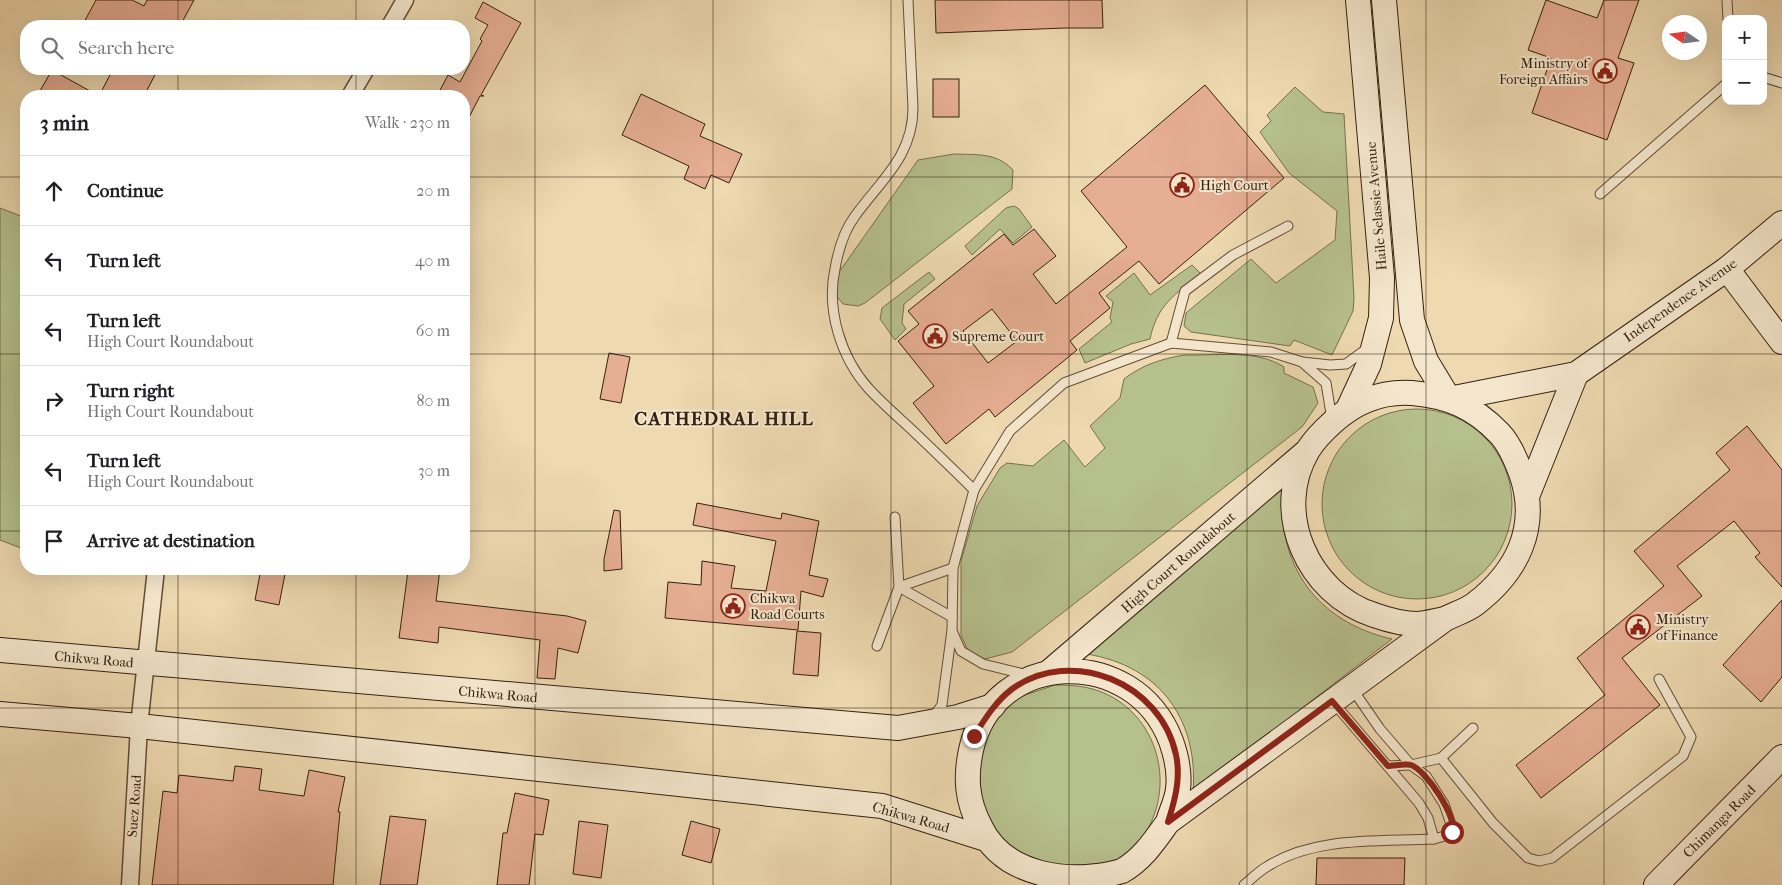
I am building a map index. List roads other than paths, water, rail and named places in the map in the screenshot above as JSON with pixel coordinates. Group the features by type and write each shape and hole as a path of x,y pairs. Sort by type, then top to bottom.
{"main road":[{"name":"Haile Selassie Avenue","path":"1349,407 1369,364 1381,318 1382,278 1358,0"},
{"name":"Haile Selassie Avenue","path":"1384,0 1412,320 1426,361 1449,399"},
{"name":"Independence Avenue","path":"1449,399 1576,374 1727,269 1782,223"},
{"path":"1727,269 1782,342"},
{"path":"1528,494 1576,374"},
{"name":"High Court Roundabout","path":"1308,451 1041,675 1012,689 993,706 974,736 966,772 970,807 986,839 1011,864 1037,878 1066,883 1095,881 1122,871 1146,853 1168,822 1444,619 1474,605 1498,584 1518,557 1528,526 1528,494 1518,462 1501,435 1478,413 1449,399 1399,392 1374,397 1349,407 1318,436 1308,451 1297,476 1293,502 1296,530 1304,555 1319,578 1339,598 1363,612 1389,620 1418,624 1444,619"},
{"name":"Chikwa Road","path":"0,650 898,728 958,717 993,706"},
{"name":"High Court Roundabout","path":"1041,675 1081,670 1114,678 1143,697 1164,723 1176,755 1178,789 1168,822"},
{"name":"Chikwa Road","path":"0,714 139,726 882,806 986,839"},
{"name":"Chimanga Road","path":"1656,885 1782,757"},
{"path":"1132,885 1146,853"},
{"path":"1011,864 1024,885"}],"street":[{"path":"393,20 405,0"},
{"path":"354,90 362,75"},
{"name":"Suez Road","path":"130,885 139,726 155,575"}],"lane":[{"path":"908,0 913,108 910,139 891,170 854,218 839,250 833,277 833,306 837,330 845,351 868,388 974,490"},
{"path":"1727,0 1728,15"},
{"path":"1767,78 1782,83"},
{"path":"1600,194 1722,87"},
{"path":"1171,343 1185,291 1233,255 1288,226"},
{"path":"929,723 942,705 952,630 953,568 974,490 1010,432 1064,383 1171,343 1271,352 1302,362 1346,364 1374,344"},
{"path":"1302,362 1326,383 1332,423"},
{"path":"877,646 899,587 895,517"},
{"path":"899,587 953,568"},
{"path":"899,587 952,617"},
{"path":"952,630 961,651 983,664 1041,675"},
{"path":"1441,758 1493,823 1528,858 1539,861 1552,858 1683,756 1691,737 1659,679"},
{"path":"1244,885 1268,866 1295,853 1321,845 1434,839 1452,832 1453,824 1444,804 1426,776 1411,765 1380,729 1342,694"},
{"path":"1342,694 1388,766 1419,803 1428,818 1434,839"},
{"path":"1388,766 1411,765 1441,758 1473,728"}],"place":[{"name":"Ministry of Foreign Affairs","path":"1605,71"},
{"name":"High Court","path":"1182,185"},
{"name":"Supreme Court","path":"935,336"},
{"name":"Chikwa Road Courts","path":"733,606"},
{"name":"Ministry of Finance","path":"1638,627"}],"district":[{"name":"CATHEDRAL HILL","path":"724,418"}]}
